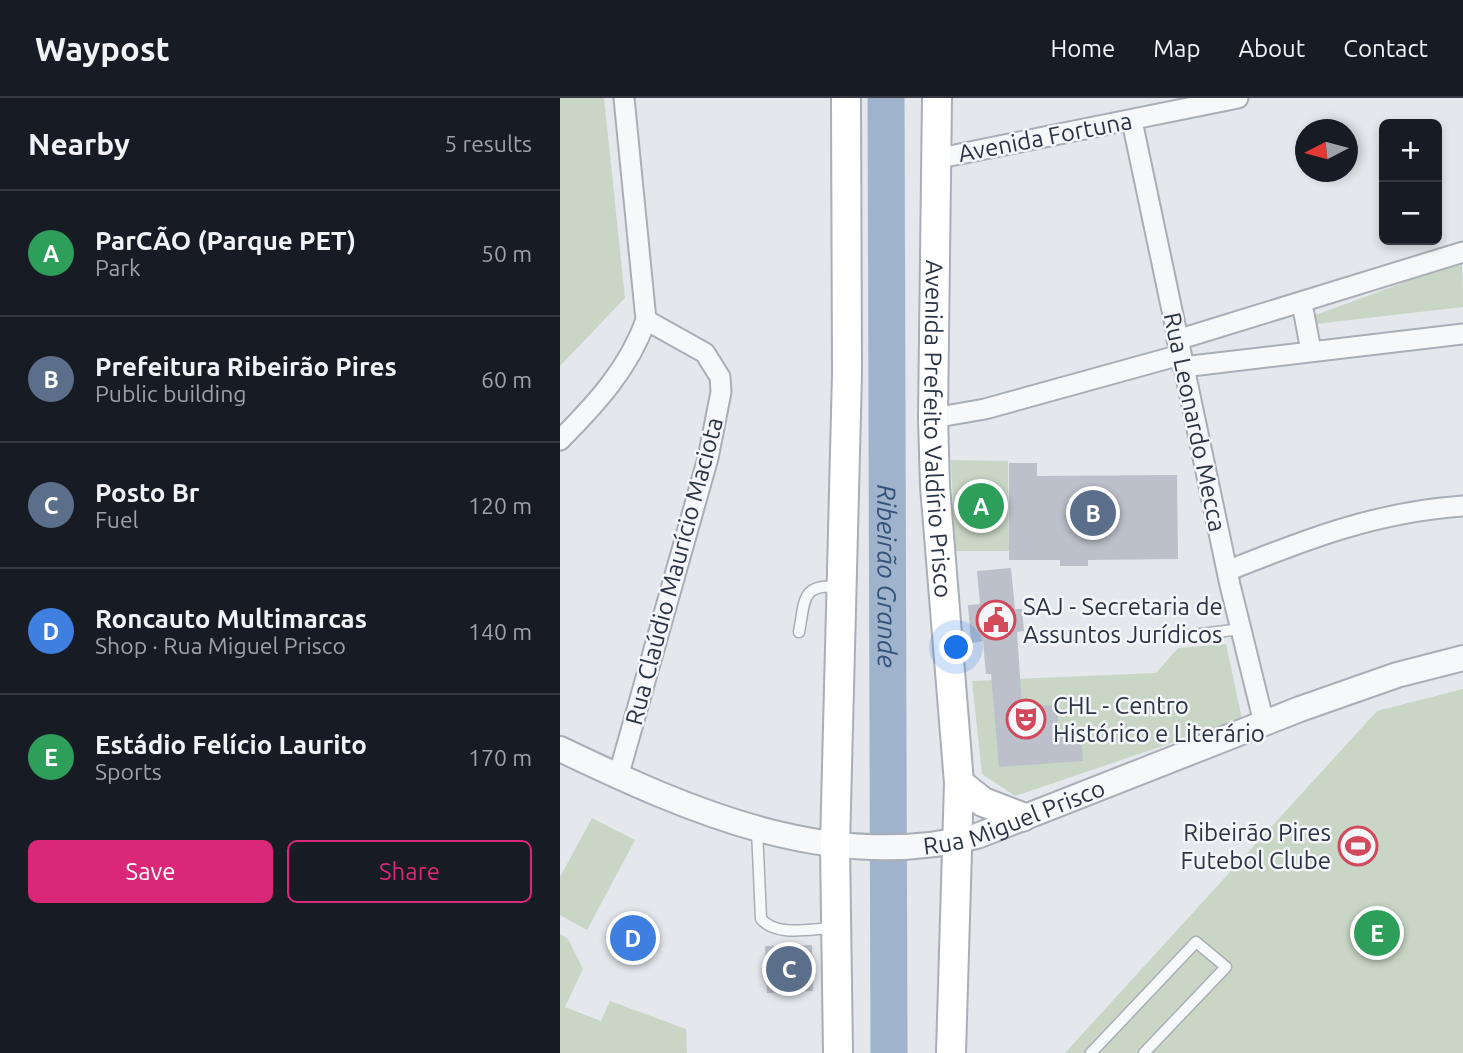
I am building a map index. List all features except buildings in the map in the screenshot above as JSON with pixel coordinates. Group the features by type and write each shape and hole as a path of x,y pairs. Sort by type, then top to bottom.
{"main road":[{"path":"838,1053 835,845 847,374 846,98"},
{"name":"Avenida Prefeito Valdírio Prisco","path":"937,98 933,418 959,783 951,1053"},
{"path":"959,783 983,803 1022,817"}],"street":[{"path":"560,440 619,375 638,344 646,320 624,98"},
{"name":"Avenida Fortuna","path":"935,159 1238,98"},
{"name":"Rua Leonardo Mecca","path":"1132,121 1227,571 1265,723"},
{"path":"933,418 985,409 1180,354 1302,303 1463,252"},
{"path":"1302,303 1311,351"},
{"name":"Rua Claúdio Maurício Maciota","path":"618,777 708,458 721,392 720,377 705,353 646,320"},
{"path":"1180,354 1311,351 1463,334"},
{"path":"1227,571 1364,520 1417,509 1463,506"},
{"name":"Rua Miguel Prisco","path":"560,749 681,804 757,829 835,845 867,848 917,847 957,841 1397,675 1463,658"}],"lane":[{"path":"799,632 805,597 812,588 820,585 842,587"},
{"path":"1185,636 1241,629"},
{"path":"757,829 761,919 768,927 778,930 836,928"},
{"path":"1091,1053 1196,942 1226,967 1144,1053"}],"green space":[{"path":"560,98 604,98 625,298 560,366"},
{"path":"1462,261 1463,307 1315,324 1313,316"},
{"path":"951,460 1008,461 1009,551 955,551"},
{"path":"1226,644 1242,719 1015,796 982,774 972,681 1156,673 1178,648"},
{"name":"Ribeirão Pires Futebol Clube","path":"1463,689 1463,1053 1065,1053 1377,711"},
{"path":"592,818 635,840 587,930 560,915 560,877"},
{"path":"560,934 568,939 583,969 565,1007 601,1021 610,1001 686,1029 687,1053 560,1053"}],"waterway":[{"name":"Ribeirão Grande","path":"886,98 889,1053"}],"place":[{"name":"ParCÃO (Parque PET)","path":"981,506"},
{"name":"Prefeitura Ribeirão Pires","path":"1093,513"},
{"name":"SAJ - Secretaria de Assuntos Jurídicos","path":"996,620"},
{"name":"CHL - Centro Histórico e Literário","path":"1026,719"},
{"name":"Ribeirão Pires Futebol Clube","path":"1358,846"},
{"name":"Estádio Felício Laurito","path":"1377,933"},
{"name":"Roncauto Multimarcas","path":"633,938"},
{"name":"Posto Br","path":"789,969"}]}
